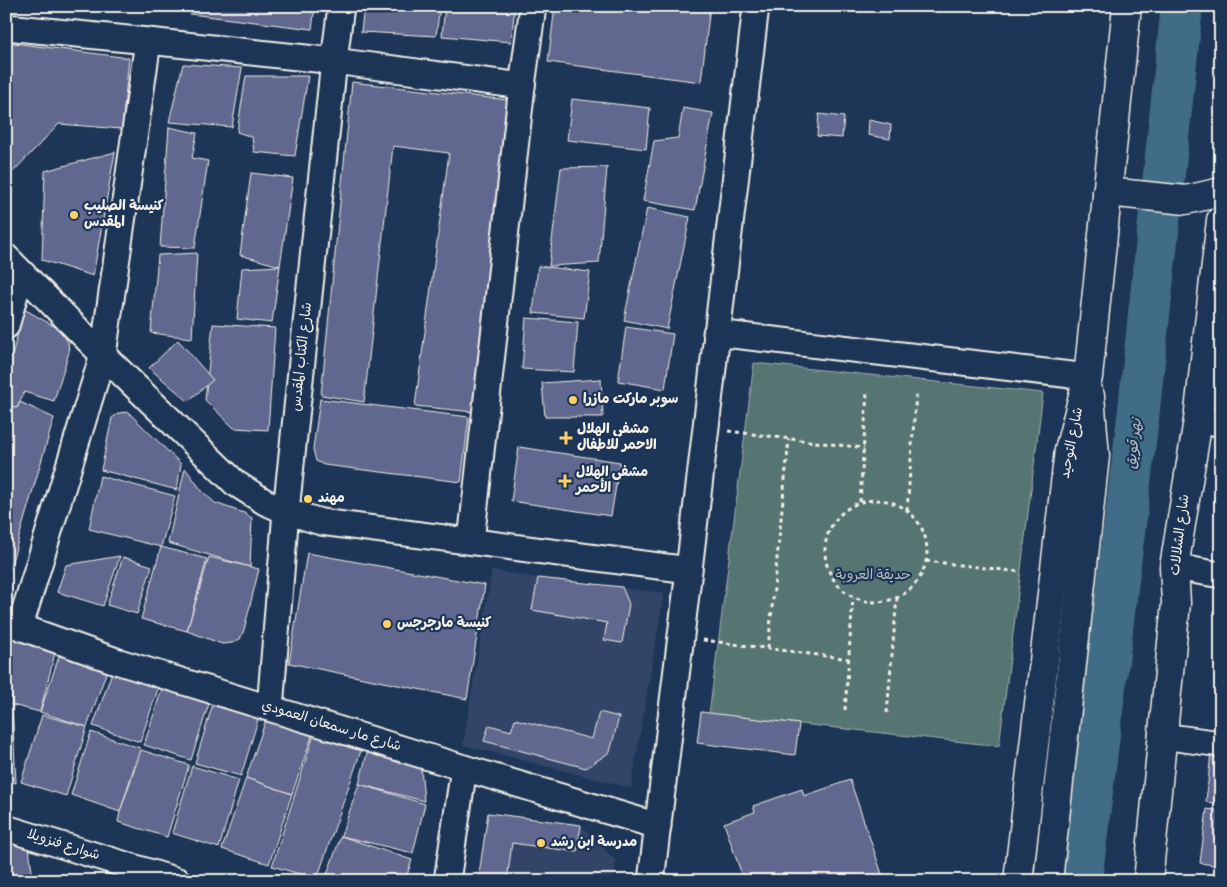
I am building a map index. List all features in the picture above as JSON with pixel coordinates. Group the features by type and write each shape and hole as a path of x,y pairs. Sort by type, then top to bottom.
{"main road":[{"name":"شارع التوحيد","path":"1018,881 1069,450 1088,377 1112,192 1127,6"},
{"path":"1112,192 1186,200 1221,192"},
{"name":"شارع الشلالات","path":"1148,881 1176,603 1174,567 1210,421 1221,220"},
{"path":"1048,881 1095,456 1088,377"},
{"path":"1129,881 1162,599 1174,567"}],"street":[{"name":"شارع الكتاب المقدس","path":"270,708 286,511 341,6"},
{"path":"471,541 522,86 533,6"},
{"path":"651,881 756,6"},
{"path":"6,26 334,62 522,86"},
{"path":"13,624 103,355 148,41"},
{"path":"14,265 103,355 235,483 265,502 321,522 689,570"},
{"path":"6,326 14,265"},
{"path":"716,333 1088,377"},
{"path":"1174,567 1221,575"},
{"name":"شارع مار سمعان العمودي","path":"13,624 116,661 658,826"},
{"path":"1162,736 1221,744"},
{"path":"447,881 464,768"},
{"name":"شوارع فنزويلا","path":"6,828 178,881"}],"path":[{"path":"860,502 867,393"},
{"path":"907,510 916,395"},
{"path":"706,428 864,448"},
{"path":"768,648 789,439"},
{"path":"877,499 893,502 907,510 918,522 926,537 926,561 916,583 904,594 888,601 870,602 853,598 839,588 829,573 824,556 825,538 832,522 845,509 860,502 877,499"},
{"path":"926,561 1021,572"},
{"path":"887,713 897,597"},
{"path":"845,710 853,598"},
{"path":"681,637 849,659"}],"shaded area":[{"path":"492,570 538,578 664,593 631,788 463,745"},
{"name":"مدرسة ابن رشد","path":"488,813 581,825 616,861 614,881 478,881"}],"green space":[{"name":"حديقة العروبة","path":"754,363 1043,393 999,746 709,715"}],"building":[{"path":"158,6 186,6 186,10"},
{"path":"191,6 315,6 312,29 190,14"},
{"path":"364,6 440,6 436,36 361,32"},
{"path":"445,6 515,6 511,42 442,36"},
{"path":"555,6 710,6 701,82 548,62"},
{"path":"6,42 129,58 122,129 59,124 8,177 6,175"},
{"path":"183,64 242,68 232,127 169,122"},
{"path":"246,76 308,76 295,156 254,152 252,137 237,132"},
{"path":"352,82 507,100 474,412 415,406 449,153 393,146 364,402 321,395"},
{"path":"572,99 650,108 646,149 567,140"},
{"path":"683,108 713,113 695,210 643,201 654,141 678,138"},
{"path":"819,114 844,117 842,138 817,136"},
{"path":"869,120 891,125 890,139 868,135"},
{"path":"169,127 197,133 192,158 208,161 195,248 160,247"},
{"name":"كنيسة الصليب المقدس","path":"115,152 93,276 42,260 45,171"},
{"path":"607,167 599,263 549,266 561,168"},
{"path":"251,173 293,178 280,266 240,255"},
{"path":"647,208 690,217 667,329 624,320"},
{"path":"197,253 192,338 151,333 158,255"},
{"path":"280,266 272,323 237,319 242,268"},
{"path":"538,266 590,272 584,318 533,313"},
{"path":"24,309 59,329 68,342 69,352 54,401 24,392 17,408 6,404 6,379"},
{"path":"526,318 578,322 574,372 522,369"},
{"path":"213,324 275,328 268,430 234,428 205,400"},
{"path":"626,327 673,334 665,389 618,381"},
{"path":"178,340 213,380 188,401 149,368"},
{"name":"سوبر ماركت مازرا","path":"601,379 603,417 545,417 542,383"},
{"path":"320,399 469,417 461,482 324,465 316,461 313,449"},
{"path":"20,402 54,418 8,575 6,575 6,404 17,408"},
{"path":"128,412 181,464 177,490 101,470 112,418 119,413"},
{"name":"مشفى الهلال الأحمر","path":"519,447 620,462 611,516 511,501"},
{"path":"185,468 202,491 215,503 244,513 252,518 250,567 168,543"},
{"path":"100,476 175,496 161,547 89,529"},
{"path":"161,547 207,559 187,631 141,619"},
{"name":"كنيسة مارجرجس","path":"307,553 485,585 467,699 289,663"},
{"path":"120,556 103,606 57,592 66,565"},
{"path":"123,557 152,566 137,614 107,605"},
{"path":"209,557 259,569 244,630 240,639 232,643 222,644 187,631"},
{"path":"538,578 622,587 629,604 622,643 604,640 607,623 532,610"},
{"path":"8,632 57,645 40,712 12,705"},
{"path":"8,632 12,705 6,703 6,633"},
{"path":"63,645 110,662 87,727 40,712"},
{"path":"116,661 162,677 140,742 93,726"},
{"path":"1221,663 1221,710 1216,709"},
{"path":"165,679 212,694 191,760 144,745"},
{"path":"215,697 261,710 241,776 195,763"},
{"path":"6,703 12,705 16,783 6,780"},
{"path":"270,708 316,725 292,794 246,778"},
{"path":"599,712 619,717 610,752 586,768 484,741 489,725 511,731 515,719 592,739"},
{"path":"701,712 799,724 795,755 697,743"},
{"path":"42,715 87,727 66,796 21,782"},
{"path":"316,728 364,742 317,879 272,866"},
{"path":"91,732 140,748 120,812 71,795"},
{"path":"369,746 421,767 424,801 359,784"},
{"path":"141,750 189,765 167,837 118,822"},
{"path":"1211,752 1221,753 1221,804 1206,802"},
{"path":"192,766 239,780 219,848 172,833"},
{"path":"246,778 292,794 269,864 222,849"},
{"path":"850,780 884,880 896,876 897,881 744,881 724,823 755,812 753,806 802,789 804,796"},
{"path":"359,784 425,804 413,853 341,836"},
{"path":"1207,809 1221,811 1221,866 1200,863"},
{"path":"488,813 581,825 577,852 512,843 507,881 478,881"},
{"path":"6,833 28,839 33,881 6,881"},
{"path":"341,836 412,860 405,881 325,880"}],"waterway":[{"name":"نهر قويق","path":"1081,881 1138,418 1182,6"}],"place":[{"name":"كنيسة الصليب المقدس","path":"74,215"},
{"name":"سوبر ماركت مازرا","path":"573,400"},
{"name":"مشفى الهلال الاحمر للاطفال","path":"566,438"},
{"name":"مشفى الهلال الأحمر","path":"565,481"},
{"name":"مهند","path":"308,499"},
{"name":"كنيسة مارجرجس","path":"387,624"},
{"name":"مدرسة ابن رشد","path":"541,843"}]}
